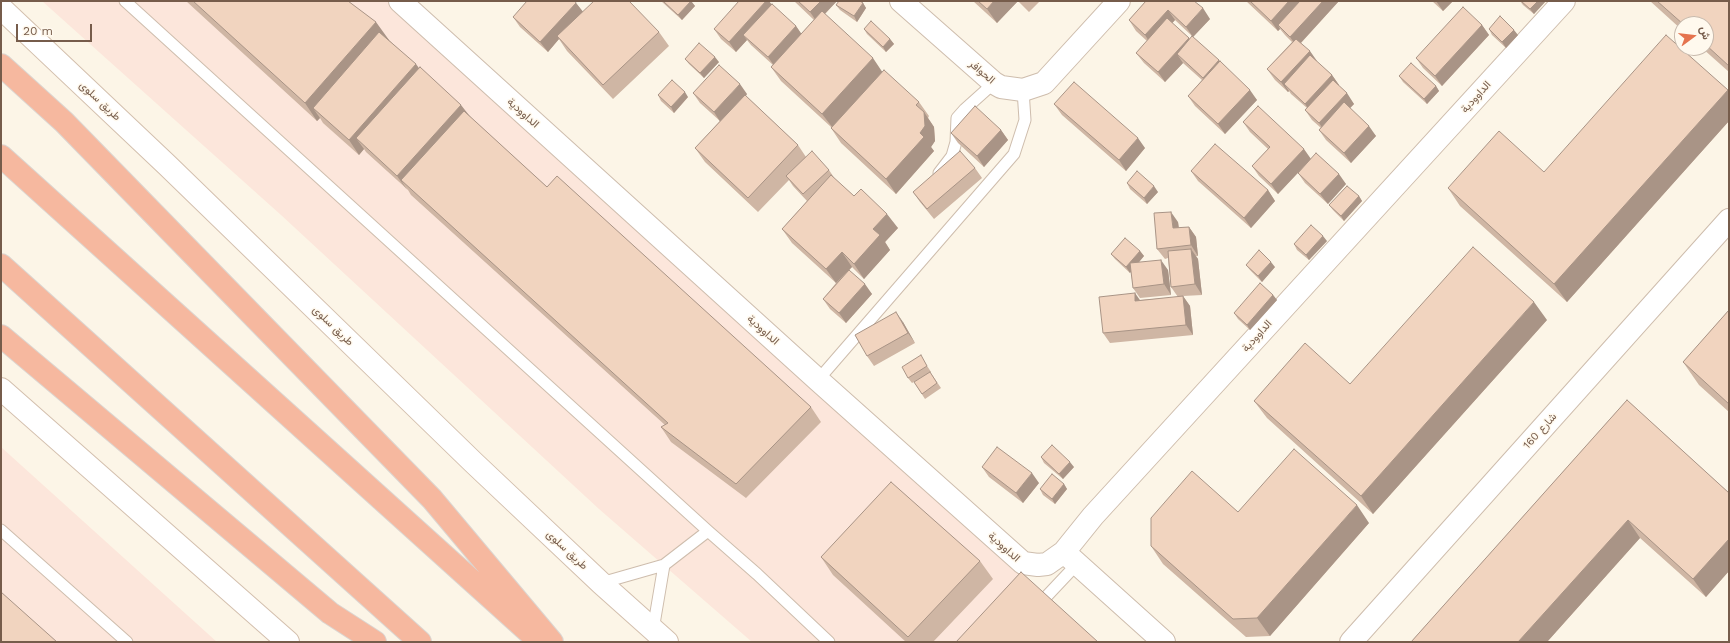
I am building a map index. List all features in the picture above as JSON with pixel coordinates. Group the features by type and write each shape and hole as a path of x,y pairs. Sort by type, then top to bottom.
{"highway":[{"path":"1,65 64,122 432,499 552,642"},
{"path":"1,156 539,642"},
{"path":"1,265 420,642"},
{"path":"1,336 330,613 375,642"}],"street":[{"name":"الداوودية","path":"400,1 818,380 1023,563 1038,566 1070,558 1093,516 1564,1"},
{"name":"الحوافر","path":"901,1 994,83 1001,87 1023,90 1044,83 1119,1"},
{"name":"طريق سلوى","path":"1,8 168,165 474,463 601,583 660,636"},
{"name":"شارع 160","path":"1351,642 1729,220"},
{"path":"6,398 288,642"},
{"path":"1070,558 1164,642"}],"lane":[{"path":"125,1 708,531 758,574 829,642"},
{"path":"933,180 952,156 956,142 957,118 994,83"},
{"path":"818,380 1014,154 1025,120 1023,90"},
{"path":"1,530 127,642"},
{"path":"601,583 664,564 708,531"},
{"path":"1046,598 1070,558"},
{"path":"660,636 664,564"}],"shaded area":[{"path":"42,1 387,1 1098,642 752,642 599,509 281,215"},
{"path":"1,447 217,642 1,642"}],"building":[{"path":"193,1 348,1 376,22 305,103"},
{"path":"527,1 575,1 576,3 540,42 513,17"},
{"path":"594,1 629,1 659,32 603,85 557,36"},
{"path":"663,1 691,1 678,15"},
{"path":"739,1 766,1 729,42 714,29"},
{"path":"798,1 821,1 810,12"},
{"path":"839,1 860,1 863,3 854,16 836,5"},
{"path":"978,1 994,1 987,9"},
{"path":"1146,1 1194,1 1203,8 1186,27 1168,10 1145,35 1129,20"},
{"path":"1250,1 1289,1 1271,21"},
{"path":"1300,1 1323,1 1290,37 1278,25"},
{"path":"1521,1 1538,1 1530,9"},
{"path":"1657,1 1729,1 1729,66 1714,52 1714,16 1674,16"},
{"path":"772,4 796,26 768,57 743,35"},
{"path":"1463,7 1482,25 1435,76 1416,58"},
{"path":"822,11 873,58 822,114 771,67"},
{"path":"1500,16 1514,30 1502,42 1489,29"},
{"path":"1167,18 1189,38 1158,72 1136,53"},
{"path":"871,21 890,39 883,47 864,29"},
{"path":"379,32 416,64 349,140 313,108"},
{"path":"1666,35 1674,42 1674,56 1690,56 1728,90 1554,284 1448,188 1499,131 1544,172"},
{"path":"1192,36 1219,60 1203,78 1177,54"},
{"path":"1296,39 1310,51 1281,82 1267,69"},
{"path":"699,43 715,57 700,73 685,59"},
{"path":"1310,55 1332,75 1305,104 1284,84"},
{"path":"1220,61 1250,90 1218,124 1188,96"},
{"path":"1411,63 1436,86 1424,99 1399,76"},
{"path":"719,65 740,84 714,112 693,93"},
{"path":"420,67 461,105 397,176 356,138"},
{"path":"884,70 919,102 916,105 924,112 925,126 920,133 924,137 886,179 831,128"},
{"path":"672,80 685,92 671,107 658,95"},
{"path":"1333,80 1347,93 1319,123 1305,110"},
{"path":"1074,82 1138,138 1119,160 1054,104"},
{"path":"745,95 798,145 748,198 695,148"},
{"path":"1344,102 1369,126 1344,153 1319,130"},
{"path":"975,106 1001,130 977,156 951,133"},
{"path":"1258,106 1304,149 1271,184 1252,166 1270,147 1243,122"},
{"path":"464,111 547,187 557,176 811,407 736,484 661,427 668,423 401,180"},
{"path":"1215,144 1268,190 1244,218 1191,171"},
{"path":"812,151 829,170 803,194 786,176"},
{"path":"960,151 975,168 927,209 913,192"},
{"path":"1316,153 1339,174 1320,194 1298,173"},
{"path":"1137,171 1154,186 1144,198 1127,183"},
{"path":"831,175 854,196 861,189 887,214 873,229 880,235 854,264 842,252 826,269 782,229"},
{"path":"1347,186 1359,196 1341,216 1329,205"},
{"path":"1171,212 1173,228 1189,227 1191,245 1157,249 1154,213"},
{"path":"1311,225 1323,236 1306,255 1294,244"},
{"path":"1125,238 1140,251 1126,267 1111,254"},
{"path":"1473,247 1534,302 1361,496 1254,401 1305,343 1350,384"},
{"path":"1191,249 1195,284 1171,287 1168,251"},
{"path":"1259,250 1271,262 1258,276 1246,265"},
{"path":"1161,260 1164,284 1133,288 1130,263"},
{"path":"849,270 865,284 839,313 823,299"},
{"path":"1260,283 1273,295 1247,325 1234,313"},
{"path":"1135,293 1135,301 1183,296 1186,325 1103,333 1099,297"},
{"path":"1729,310 1729,404 1683,362"},
{"path":"896,312 908,333 867,356 855,335"},
{"path":"921,355 927,366 908,378 902,367"},
{"path":"930,372 937,383 922,394 914,382"},
{"path":"1627,400 1729,493 1729,539 1693,579 1628,520 1518,642 1411,642"},
{"path":"1052,445 1070,462 1059,474 1041,457"},
{"path":"997,447 1032,473 1016,493 982,467"},
{"path":"1294,449 1357,505 1257,618 1233,619 1151,546 1151,518 1192,471 1238,512"},
{"path":"1052,474 1064,484 1052,499 1040,489"},
{"path":"891,482 980,561 908,637 821,557"},
{"path":"1021,572 1098,642 956,642"},
{"path":"1,592 57,642 1,642"}]}
